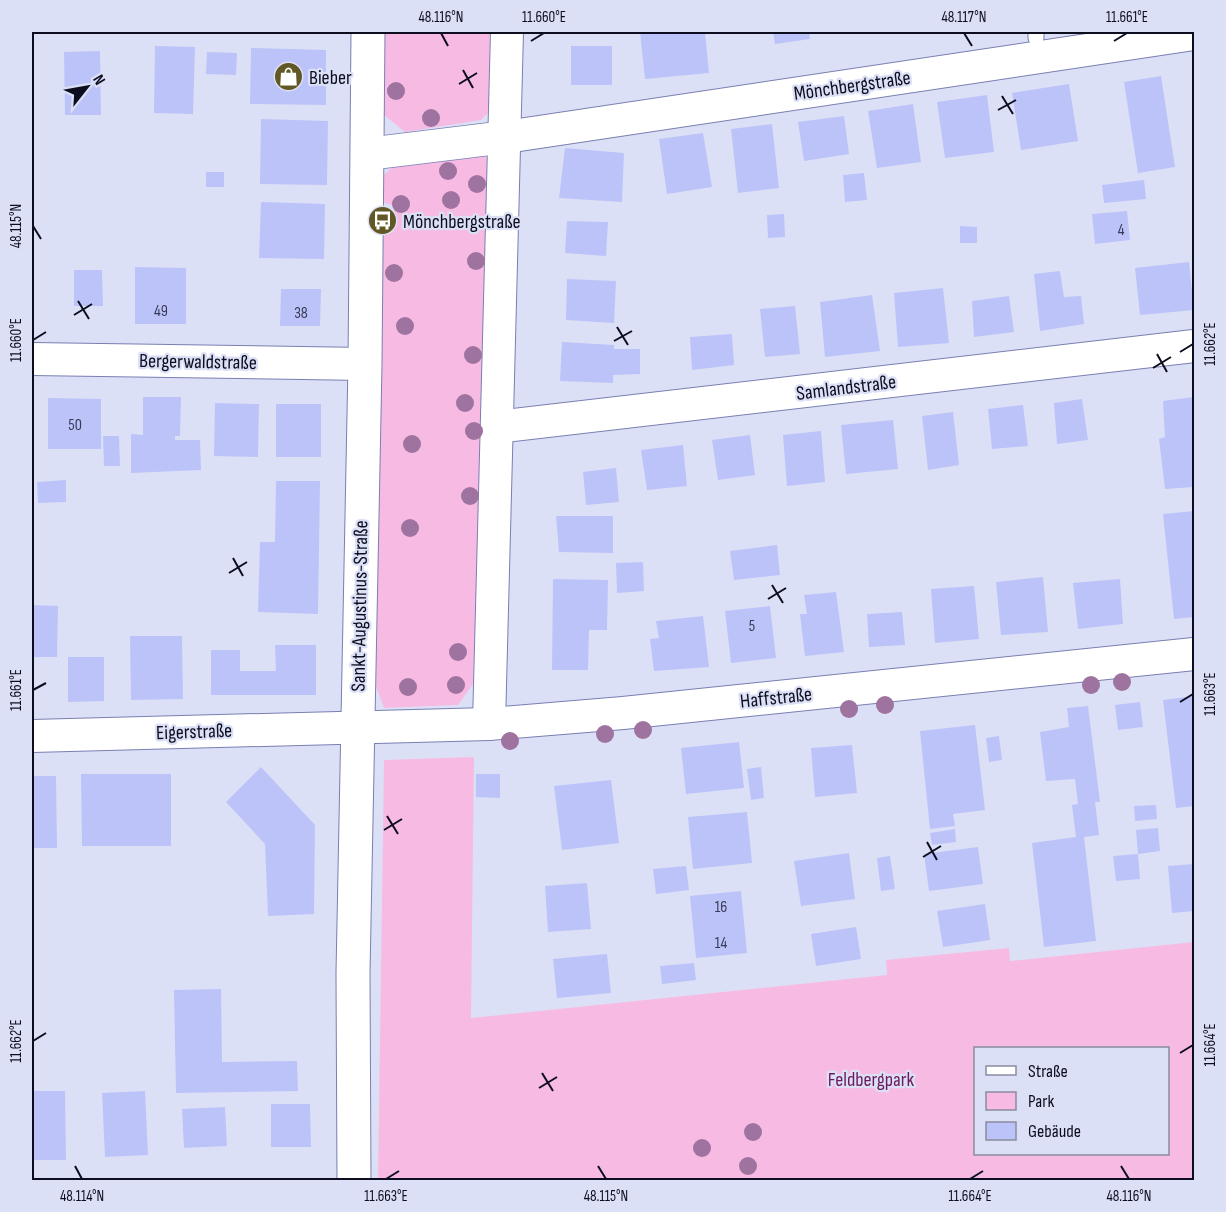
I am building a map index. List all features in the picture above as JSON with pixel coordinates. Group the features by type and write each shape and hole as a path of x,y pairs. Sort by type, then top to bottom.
{"street":[{"name":"Sankt-Augustinus-Straße","path":"354,1180 352,1065 365,364 368,32"},
{"path":"489,724 507,32"},
{"name":"Mönchbergstraße","path":"367,154 506,137 1194,34"},
{"name":"Samlandstraße","path":"497,427 1194,346"},
{"name":"Bergerwaldstraße","path":"32,359 365,364"},
{"name":"Haffstraße","path":"357,726 489,724 623,713 1194,654"},
{"name":"Eigerstraße","path":"32,736 357,726"}],"green space":[{"path":"379,32 495,32 495,106 481,120 405,132 378,110"},
{"path":"478,152 491,161 473,684 458,705 384,708 375,684 379,238 394,231 394,206 382,202 382,177 393,166"},
{"name":"Feldbergpark","path":"474,757 471,1018 887,975 886,960 1009,948 1010,961 1194,942 1194,1180 378,1180 384,760"}],"building":[{"path":"640,32 705,32 709,73 645,79"},
{"path":"773,32 809,32 810,39 775,44"},
{"path":"155,46 195,47 193,114 154,113"},
{"path":"571,46 612,46 612,85 571,85"},
{"path":"251,48 326,50 326,105 250,104"},
{"path":"100,51 101,115 65,115 64,52"},
{"path":"207,52 237,53 236,75 206,74"},
{"path":"1161,76 1175,167 1138,173 1124,82"},
{"path":"1069,84 1078,141 1021,150 1012,93"},
{"path":"987,95 994,152 945,158 937,102"},
{"path":"913,104 921,162 877,168 868,111"},
{"path":"844,116 849,154 804,161 798,122"},
{"path":"261,119 328,121 327,185 260,184"},
{"path":"772,124 779,188 738,193 731,129"},
{"path":"703,133 712,187 667,194 659,139"},
{"path":"565,148 624,153 622,202 559,198"},
{"path":"206,172 224,172 224,187 206,187"},
{"path":"864,173 867,200 845,202 843,175"},
{"path":"1144,180 1146,199 1104,203 1102,185"},
{"path":"261,202 325,204 324,259 259,258"},
{"path":"383,209 389,209 390,230 383,230"},
{"path":"1127,211 1130,240 1095,244 1092,214"},
{"path":"784,214 785,237 768,238 767,215"},
{"path":"567,221 608,222 606,256 565,253"},
{"path":"960,226 977,227 977,243 960,243"},
{"path":"1189,262 1194,310 1140,315 1135,268"},
{"path":"135,267 186,268 186,324 135,324"},
{"path":"74,270 102,270 103,306 74,306"},
{"path":"1060,271 1064,297 1081,296 1084,324 1040,331 1034,274"},
{"path":"567,279 616,281 614,323 566,320"},
{"path":"943,288 949,343 898,347 894,293"},
{"path":"281,289 321,289 320,326 280,326"},
{"path":"872,295 880,351 825,357 820,302"},
{"path":"1009,296 1014,332 974,337 972,301"},
{"path":"795,306 800,354 765,357 760,309"},
{"path":"732,334 734,365 692,370 690,337"},
{"path":"562,342 614,345 614,349 640,349 640,374 613,375 613,383 560,381"},
{"path":"143,397 181,397 180,436 175,436 175,440 200,440 201,470 131,473 131,434 143,435"},
{"path":"1194,397 1194,487 1165,489 1159,439 1165,437 1163,401"},
{"path":"48,398 101,399 101,449 48,449"},
{"path":"1082,399 1088,440 1057,444 1054,403"},
{"path":"215,403 259,404 258,457 214,456"},
{"path":"276,404 321,404 321,457 276,457"},
{"path":"1023,405 1028,446 992,449 988,409"},
{"path":"953,412 959,465 928,470 922,416"},
{"path":"893,420 898,469 846,474 841,425"},
{"path":"821,431 825,482 787,486 783,435"},
{"path":"750,435 755,475 718,480 712,440"},
{"path":"103,436 119,436 120,466 104,466"},
{"path":"683,445 687,486 647,490 641,450"},
{"path":"616,468 619,502 586,505 583,472"},
{"path":"66,480 66,502 38,503 37,482"},
{"path":"276,481 320,481 318,614 258,612 260,542 275,542"},
{"path":"1194,511 1194,617 1174,619 1163,514"},
{"path":"556,516 613,516 613,553 559,552"},
{"path":"777,545 780,575 734,580 730,551"},
{"path":"643,562 644,591 617,593 616,563"},
{"path":"1043,577 1048,632 1001,635 996,582"},
{"path":"553,579 608,580 607,630 589,630 588,670 552,670"},
{"path":"1120,579 1123,624 1078,629 1073,583"},
{"path":"974,586 979,639 935,643 931,589"},
{"path":"836,592 844,652 805,656 800,614 807,614 804,595"},
{"path":"32,605 58,606 57,657 32,657"},
{"path":"770,606 776,658 731,663 725,611"},
{"path":"902,612 905,645 869,647 867,614"},
{"path":"703,616 709,667 654,671 650,639 659,638 656,621"},
{"path":"130,636 182,636 183,699 131,700"},
{"path":"275,645 316,645 316,695 211,695 211,650 240,650 240,671 276,671"},
{"path":"68,657 104,657 104,701 68,702"},
{"path":"1194,696 1194,806 1176,808 1163,700"},
{"path":"1140,702 1143,727 1118,730 1115,705"},
{"path":"1088,706 1100,802 1095,802 1099,835 1084,837 1096,941 1044,947 1032,843 1076,837 1072,805 1078,804 1075,779 1046,781 1040,732 1069,727 1067,708"},
{"path":"975,725 985,810 953,814 955,826 930,829 920,731"},
{"path":"999,736 1002,760 989,762 986,738"},
{"path":"739,742 744,788 686,794 681,748"},
{"path":"852,745 857,793 815,797 811,748"},
{"path":"261,767 315,825 314,914 268,916 265,844 226,802"},
{"path":"761,767 764,798 751,800 747,769"},
{"path":"81,774 171,774 171,846 82,846"},
{"path":"476,774 500,774 500,798 476,797"},
{"path":"32,776 56,776 57,848 32,848"},
{"path":"611,780 619,843 562,850 554,786"},
{"path":"1156,805 1157,819 1135,821 1134,806"},
{"path":"747,812 752,863 693,869 688,817"},
{"path":"1158,828 1160,851 1138,854 1136,830"},
{"path":"955,829 956,842 932,845 930,833"},
{"path":"978,847 983,884 929,891 924,854"},
{"path":"849,853 855,899 801,906 794,861"},
{"path":"1138,854 1140,879 1116,881 1113,856"},
{"path":"890,856 895,889 881,891 877,858"},
{"path":"1194,864 1194,911 1172,913 1168,866"},
{"path":"686,866 689,890 656,894 653,869"},
{"path":"587,883 591,929 548,932 545,886"},
{"path":"741,891 747,953 696,958 690,896"},
{"path":"985,904 990,940 943,947 937,911"},
{"path":"856,927 861,959 816,966 811,934"},
{"path":"607,954 611,993 557,998 553,959"},
{"path":"694,963 696,980 662,984 660,966"},
{"path":"221,989 222,1062 297,1061 298,1091 176,1093 174,990"},
{"path":"32,1091 65,1091 66,1160 32,1160"},
{"path":"145,1091 148,1155 105,1157 102,1093"},
{"path":"271,1104 310,1104 311,1147 271,1147"},
{"path":"225,1107 227,1146 184,1148 182,1109"}],"place":[{"name":"Bieber","path":"288,77"},
{"name":"Mönchbergstraße","path":"382,221"}]}
